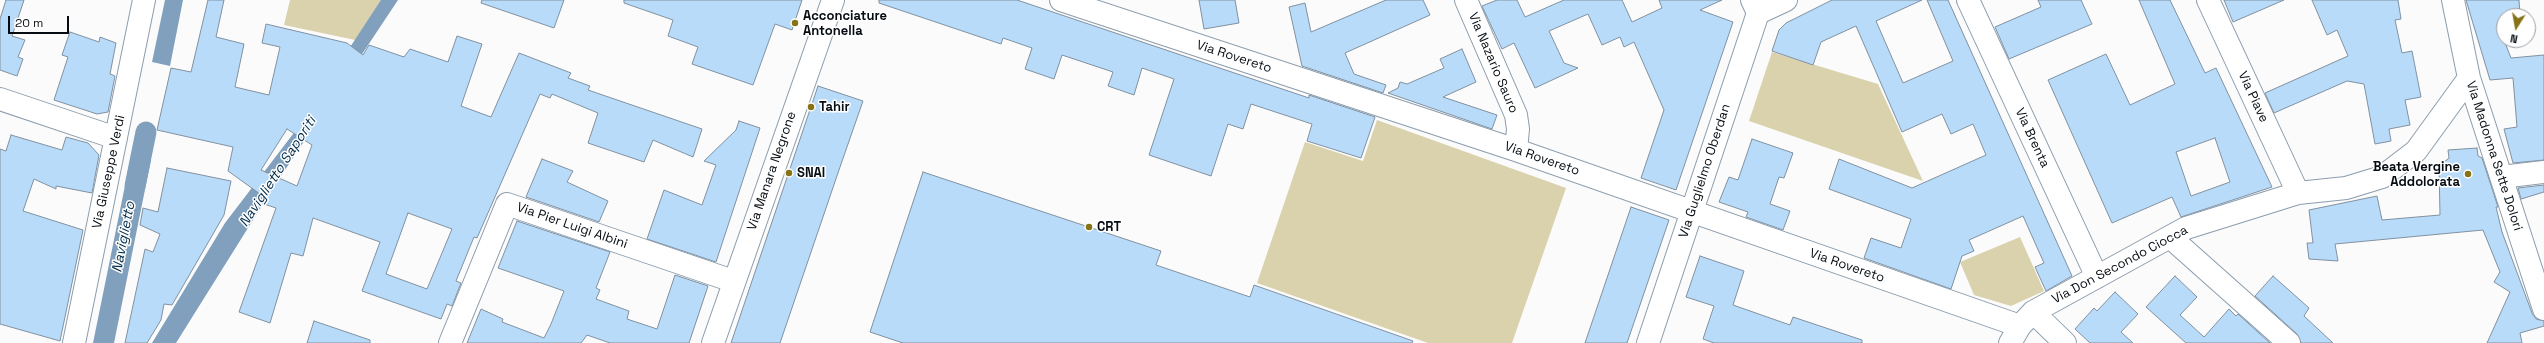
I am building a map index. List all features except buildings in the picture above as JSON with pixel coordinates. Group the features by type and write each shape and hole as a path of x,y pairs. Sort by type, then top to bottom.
{"street":[{"name":"Via Giuseppe Verdi","path":"74,343 144,0"},
{"name":"Via Manara Negrone","path":"712,343 833,0"},
{"name":"Via Rovereto","path":"1061,0 1516,150 2021,327"},
{"name":"Via Nazario Sauro","path":"1466,0 1516,116 1518,129 1516,150"},
{"path":"1755,6 1786,0"},
{"name":"Via Brenta","path":"1968,0 2097,277"},
{"name":"Via Piave","path":"2208,0 2298,193"},
{"name":"Via Madonna Sette Dolori","path":"2453,0 2469,78 2544,309"},
{"name":"Via Guglielmo Oberdan","path":"1648,343 1755,6"},
{"name":"Via Don Secondo Ciocca","path":"2021,327 2097,277 2186,228 2298,193 2346,188 2382,177 2416,151 2469,78"},
{"path":"0,99 116,138"},
{"path":"2501,178 2544,172"},
{"name":"Via Pier Luigi Albini","path":"450,343 507,204 733,281"},
{"path":"2170,237 2289,343"},
{"path":"2021,327 2065,343"}],"shaded area":[{"path":"290,0 382,0 355,40 284,25"},
{"path":"1772,52 1878,84 1923,181 1749,121"},
{"path":"1377,120 1566,188 1512,343 1428,343 1257,283 1305,142 1363,161"},
{"path":"2020,237 2044,291 2011,306 1974,295 1960,262"}],"water":[{"path":"165,0 183,0 170,66 152,62"},
{"name":"Naviglietto Saporiti","path":"381,0 398,0 273,188 176,343 152,343 225,223 293,134"},
{"path":"131,156 151,160 114,343 93,343"}],"waterway":[{"name":"Naviglietto","path":"135,186 146,132"}],"place":[{"name":"Acconciature Antonella","path":"795,23"},
{"name":"Tahir","path":"811,107"},
{"name":"SNAI","path":"789,173"},
{"name":"Beata Vergine Addolorata","path":"2468,174"},
{"name":"CRT","path":"1089,227"}]}
